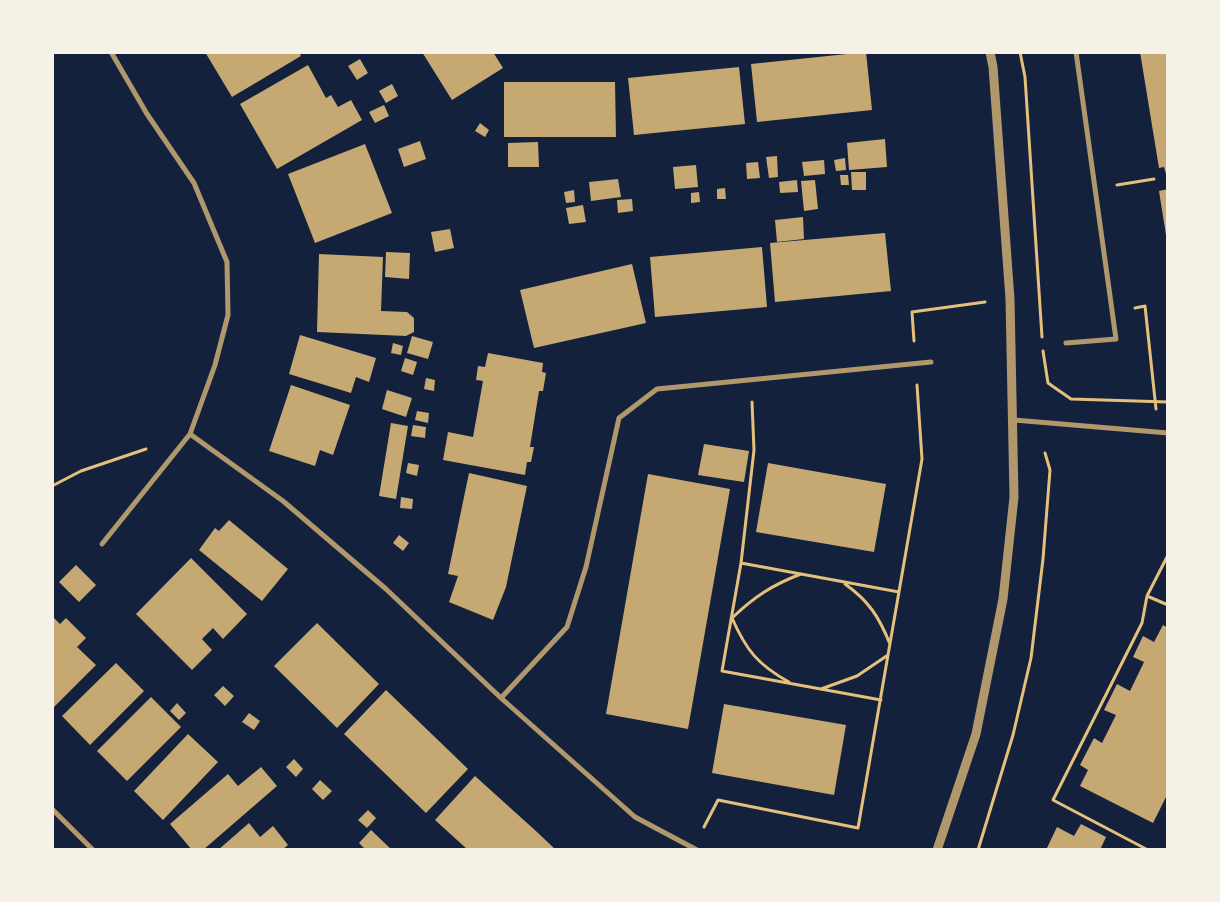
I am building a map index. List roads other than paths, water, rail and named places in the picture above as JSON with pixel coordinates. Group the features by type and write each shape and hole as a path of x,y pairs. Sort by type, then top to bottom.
{"street":[{"path":"102,544 190,434 215,365 228,315 227,262 194,183 147,114 111,52"},
{"path":"937,850 976,734 1003,599 1014,497 1014,420 1010,299 993,67 990,52"},
{"path":"1066,343 1116,339 1076,52"},
{"path":"501,698 567,627 586,567 619,418 657,389 931,362"},
{"path":"1014,420 1168,433"},
{"path":"190,434 290,507 386,589 501,698 635,817 696,849"},
{"path":"52,809 93,850"}]}
